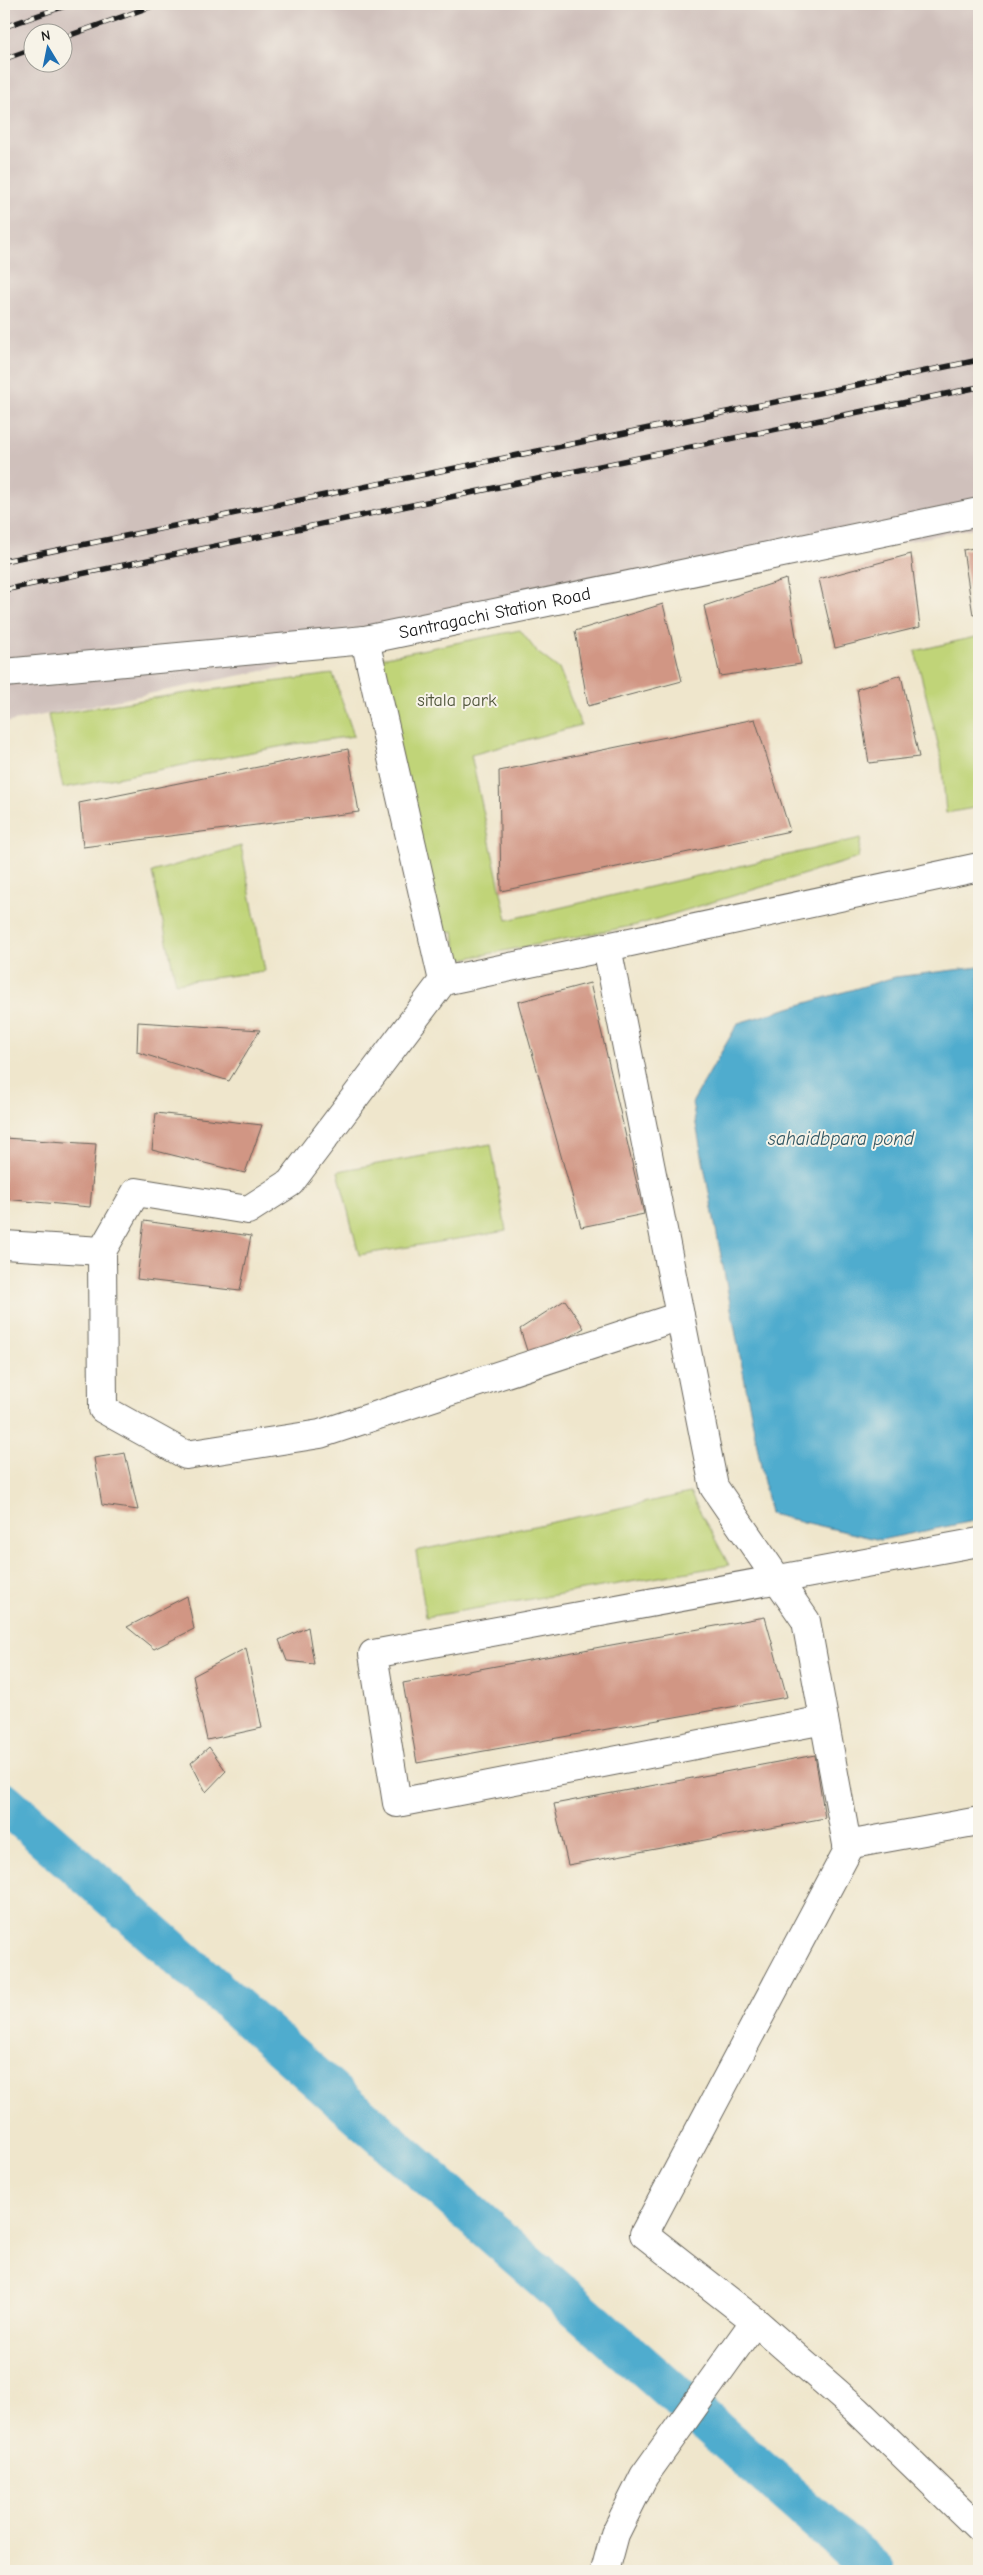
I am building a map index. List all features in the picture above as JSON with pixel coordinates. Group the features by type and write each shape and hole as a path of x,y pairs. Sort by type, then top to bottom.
{"street":[{"name":"Santragachi Station Road","path":"4,673 365,640 979,512"},
{"path":"365,640 443,981"},
{"path":"680,1316 320,1434 186,1455 103,1409 102,1251 136,1192 248,1210 290,1183 443,981 979,867"},
{"path":"607,947 714,1487 776,1580 806,1620 848,1850 644,2234 748,2330 857,2410 979,2528"},
{"path":"4,1245 102,1251"},
{"path":"824,1720 397,1803 373,1654 979,1542"},
{"path":"847,1844 979,1820"},
{"path":"605,2571 615,2534 644,2476 748,2330"}],"shaded area":[{"path":"4,4 979,4 979,527 4,723"}],"green space":[{"name":"sitala park","path":"520,630 537,652 559,669 581,725 471,755 507,920 861,838 858,858 637,925 457,960 454,931 442,934 371,658 386,657"},
{"path":"979,636 979,807 946,813 941,756 915,651"},
{"path":"333,674 354,736 294,744 63,788 48,715 180,694"},
{"path":"241,846 265,971 176,983 152,872"},
{"path":"491,1144 506,1231 359,1255 338,1171"},
{"path":"690,1493 729,1565 426,1617 416,1551"}],"water":[{"name":"sahaidbpara pond","path":"979,967 979,1520 880,1540 770,1514 692,1103 738,1023 895,977"}],"building":[{"path":"979,547 979,614 973,615 963,550"},
{"path":"911,554 920,627 835,648 819,579"},
{"path":"786,579 801,664 720,676 704,606"},
{"path":"663,604 682,681 588,706 575,631"},
{"path":"901,675 919,757 869,763 857,689"},
{"path":"755,719 790,831 501,891 499,771"},
{"path":"348,749 359,812 83,847 79,803"},
{"path":"590,983 644,1214 581,1227 518,1002"},
{"path":"138,1022 260,1030 229,1081 137,1052"},
{"path":"156,1113 262,1125 245,1173 152,1150"},
{"path":"4,1138 96,1144 90,1207 4,1199"},
{"path":"144,1221 251,1236 240,1291 137,1279"},
{"path":"565,1300 584,1328 530,1360 520,1329"},
{"path":"125,1453 138,1510 102,1505 94,1458"},
{"path":"187,1596 194,1629 154,1649 127,1627"},
{"path":"765,1617 787,1697 417,1763 403,1683"},
{"path":"308,1627 314,1664 287,1661 279,1640"},
{"path":"246,1648 262,1728 207,1740 193,1676"},
{"path":"209,1747 226,1771 206,1792 191,1763"},
{"path":"815,1755 825,1818 568,1865 554,1804"}],"waterway":[{"path":"4,1802 875,2571"}],"railway":[{"path":"4,27 71,4"},
{"path":"72,34 158,4"},
{"path":"4,59 22,53"},
{"path":"4,561 979,360"},
{"path":"4,590 979,387"}]}
